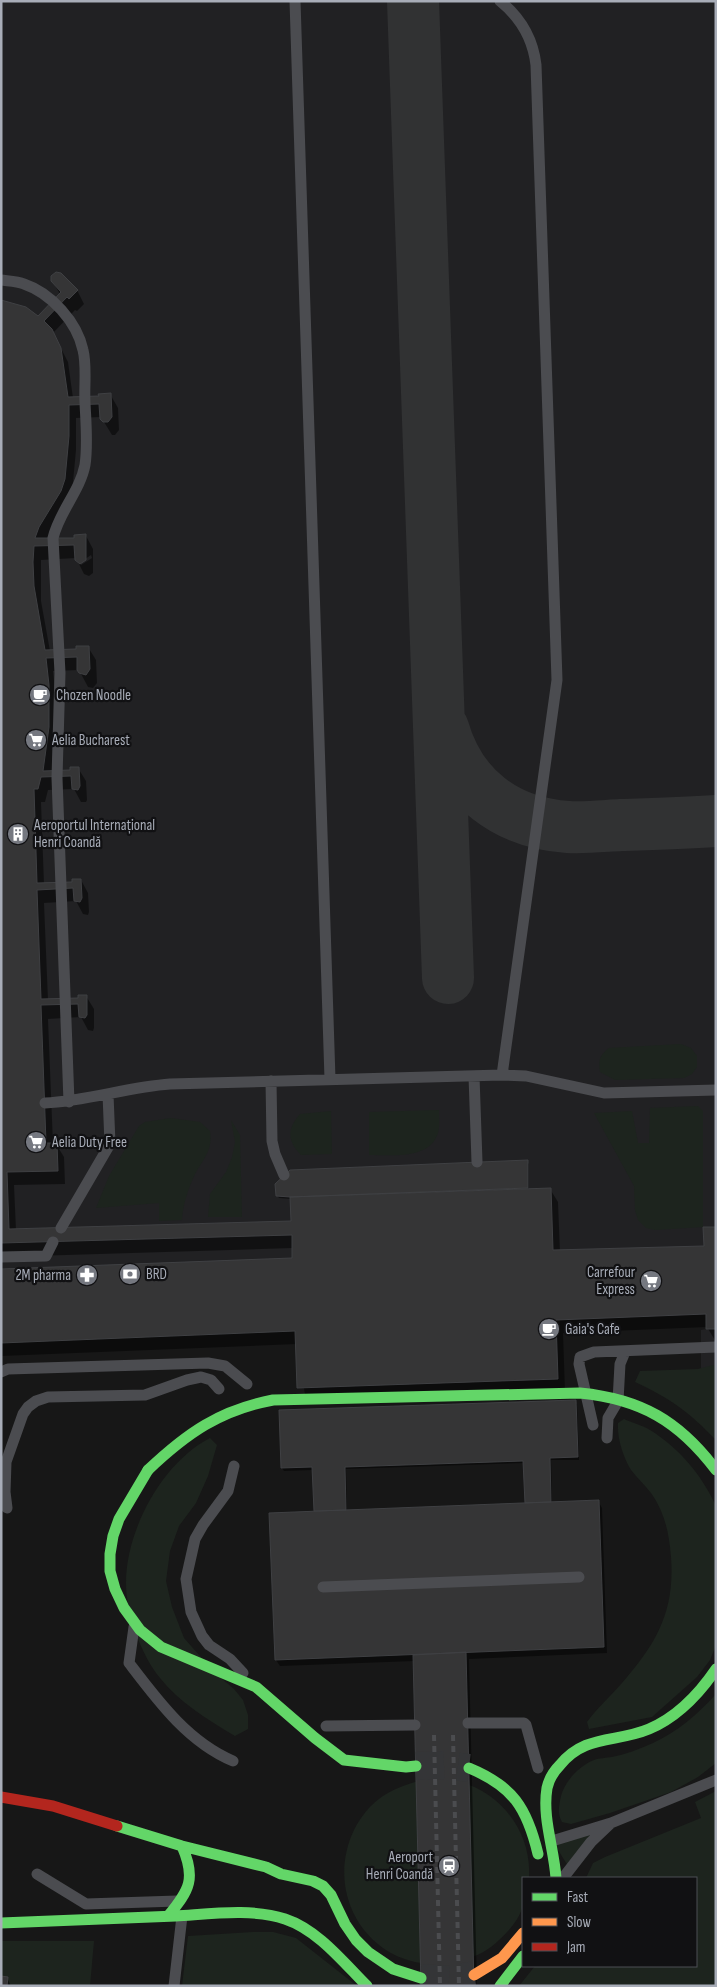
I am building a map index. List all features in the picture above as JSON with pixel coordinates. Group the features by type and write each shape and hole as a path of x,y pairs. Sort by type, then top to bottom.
{"street":[{"path":"416,1766 406,1767 344,1760 315,1738 256,1687 161,1647 147,1638 134,1625 114,1588 110,1565 114,1535 123,1508 148,1470 184,1437 230,1410 252,1403 273,1400 580,1393 604,1394 640,1405 683,1433 704,1454 716,1470"},
{"path":"556,1877 546,1805 547,1786 561,1763 574,1749 587,1743 647,1730 663,1722 695,1697 716,1669"},
{"path":"469,1768 493,1778 514,1795 531,1824 540,1865"},
{"path":"1,1797 53,1806 182,1846 313,1881 323,1886 331,1895 345,1924 356,1940 368,1952 393,1970 421,1978"},
{"path":"168,1916 181,1901 191,1884 191,1870 182,1846"},
{"path":"281,1874 301,1892"},
{"path":"1,1923 240,1914 277,1918 293,1923 312,1935 367,1986"},
{"path":"474,1975 494,1964 506,1954 522,1934"},
{"path":"500,1986 522,1957"}],"lane":[{"path":"295,1 330,1079"},
{"path":"500,1 516,15 524,26 535,52 557,680 502,1075"},
{"path":"1,280 24,284 45,295 63,312 76,330 83,350 85,466 56,526 53,538 60,673 57,778 70,1102"},
{"path":"45,1103 70,1102 141,1086 160,1084 502,1075 526,1076 604,1093 716,1090"},
{"path":"474,1076 477,1162"},
{"path":"271,1080 272,1142 284,1175"},
{"path":"61,1228 110,1144 108,1094"},
{"path":"1,1257 46,1256 54,1242"},
{"path":"593,1425 579,1364 580,1357 594,1352 716,1347"},
{"path":"607,1438 608,1418 618,1401 620,1364 625,1352"},
{"path":"1,1372 8,1369 208,1363 224,1366 247,1384"},
{"path":"7,1508 5,1492 6,1462 23,1414 36,1401 48,1397 145,1395 201,1377 211,1380 219,1389"},
{"path":"234,1466 228,1491 195,1539 186,1579 187,1594 191,1612 202,1636 209,1644 230,1659 256,1687"},
{"path":"323,1587 579,1577"},
{"path":"134,1625 129,1663 150,1691 185,1730 215,1753 233,1760"},
{"path":"468,1723 524,1723 538,1768"},
{"path":"326,1726 415,1725"},
{"path":"552,1841 610,1823 716,1780"},
{"path":"564,1877 591,1842 610,1823"},
{"path":"37,1874 86,1904 181,1901"},
{"path":"174,1986 182,1916"}],"shaded area":[{"path":"1,1 716,1 716,1384 701,1373 701,1330 706,1329 705,1314 556,1320 558,1379 360,1386 295,1331 1,1343"},
{"path":"681,1044 691,1048 697,1056 697,1067 692,1074 684,1078 615,1080 600,1072 600,1058 609,1048"},
{"path":"698,1106 703,1111 703,1227 655,1230 646,1228 638,1220 635,1210 634,1186 594,1113 632,1111 638,1143 649,1143 650,1108"},
{"path":"439,1110 438,1133 434,1142 427,1148 408,1154 369,1155 369,1112"},
{"path":"331,1111 332,1154 301,1155 293,1145 290,1135 296,1119 300,1114"},
{"path":"171,1118 200,1122 210,1131 211,1138 209,1149 190,1185 182,1220 159,1221 159,1203 96,1208 109,1176 139,1126 145,1122"},
{"path":"231,1120 240,1135 242,1217 208,1217 210,1194 226,1172 232,1157 235,1142"},
{"path":"716,1365 716,1440 678,1406 635,1382 640,1371 698,1369"},
{"path":"624,1419 650,1430 679,1453 704,1483 716,1506 716,1645 710,1660 697,1677 652,1717 589,1729 587,1722 634,1668 654,1640 661,1625 670,1594 671,1557 666,1524 656,1501 631,1470 625,1459 618,1429 618,1423"},
{"path":"210,1438 217,1445 208,1476 196,1503 179,1526 170,1551 166,1581 172,1607 184,1638 215,1673 234,1689 243,1700 248,1715 248,1729 235,1736 185,1703 153,1669 136,1633 127,1595 128,1562 133,1541 150,1499 177,1463"},
{"path":"716,1694 716,1763 698,1777 671,1792 571,1824 562,1822 559,1812 561,1796 569,1780 578,1770 594,1760 628,1753 662,1739 687,1722"},
{"path":"422,1780 461,1782 490,1796 502,1806 520,1831 526,1846 529,1862 529,1877 522,1877 522,1908 515,1923 501,1938 482,1953 453,1962 425,1963 400,1957 379,1945 362,1928 351,1906 345,1882 346,1856 354,1830 363,1815 374,1803 388,1793"},
{"path":"716,1791 716,1986 519,1986 534,1967 697,1967 697,1877 586,1877 593,1863 701,1818 695,1802"},
{"path":"599,1831 568,1866 555,1845"},
{"path":"273,1932 296,1938 357,1986 182,1986 188,1936"},
{"path":"1,1941 94,1941 90,1986 1,1986"}],"building":[{"name":"Aeroportul Internațional Henri Coandă","path":"56,272 61,273 78,290 69,299 67,297 44,321 52,329 61,348 68,397 99,396 98,394 111,393 112,417 108,422 103,422 100,419 99,404 69,405 69,436 65,479 61,491 39,527 35,538 74,538 74,535 86,534 86,560 80,564 75,560 74,545 34,546 33,562 34,586 45,650 76,649 76,646 89,646 90,669 86,675 79,673 77,670 77,657 46,658 49,685 49,727 43,771 70,770 70,767 79,767 80,786 78,790 72,789 71,776 41,777 38,789 34,789 37,883 72,882 72,879 81,879 82,898 80,902 74,901 73,888 37,890 41,999 78,998 78,995 87,995 87,1015 85,1018 79,1017 78,1004 41,1005 46,1143 57,1143 58,1171 7,1172 9,1229 291,1221 290,1197 551,1188 553,1250 704,1246 703,1227 716,1227 716,1329 706,1329 706,1314 556,1320 558,1379 297,1388 295,1331 1,1343 1,1269 292,1258 292,1235 1,1243 1,300 26,307 38,316 61,292 51,281 51,276"},
{"path":"528,1160 528,1188 276,1196 275,1184 290,1170"},
{"path":"576,1400 578,1457 550,1458 551,1502 525,1503 523,1461 345,1467 346,1510 314,1511 312,1467 281,1468 279,1410"},
{"path":"599,1500 604,1647 275,1660 269,1513"},
{"name":"Aeroport Henri Coandă","path":"466,1652 474,1986 421,1986 413,1655"},
{"path":"1,1976 8,1977 7,1986 1,1986"}],"taxiway":[{"path":"413,1 448,978"},
{"path":"443,728 461,768 474,785 506,810 525,818 546,824 568,827 716,821"}],"tunnel":[{"path":"416,1766 445,1765 469,1768"},
{"path":"421,1978 449,1980 474,1975"}],"railway":[{"path":"434,1735 440,1986"},
{"path":"453,1735 459,1986"}],"traffic: fast":[{"path":"148,1470 177,1445 205,1425 237,1410 273,1400 580,1393 622,1401 657,1415 688,1438 716,1470"},
{"path":"148,1470 119,1519 113,1536 110,1554 110,1571 115,1589 124,1608 140,1630 161,1647 256,1687 315,1738 344,1760 406,1767 416,1766"},
{"path":"556,1877 547,1822 546,1799 550,1778 556,1770 570,1755 580,1748 649,1729 669,1718 695,1696 716,1669"},
{"path":"469,1768 497,1783 516,1800 529,1824 538,1854"},
{"path":"117,1826 182,1846 266,1867 281,1874 313,1881 323,1886 331,1895 345,1924 356,1940 368,1952 393,1969 421,1978"},
{"path":"168,1916 186,1891 190,1875 182,1846"},
{"path":"1,1923 231,1913 272,1916 297,1924 319,1939 367,1986"},
{"path":"500,1986 522,1957"}],"traffic: slow":[{"path":"474,1975 502,1958 522,1934"}],"traffic: jam":[{"path":"1,1797 53,1806 117,1826"}],"place":[{"name":"Chozen Noodle","path":"40,695"},
{"name":"Aelia Bucharest","path":"36,740"},
{"name":"Aeroportul Internațional Henri Coandă","path":"18,834"},
{"name":"Aelia Duty Free","path":"36,1142"},
{"name":"BRD","path":"130,1274"},
{"name":"2M pharma","path":"87,1275"},
{"name":"Carrefour Express","path":"651,1281"},
{"name":"Gaia's Cafe","path":"549,1329"},
{"name":"Aeroport Henri Coandă","path":"449,1866"}]}
